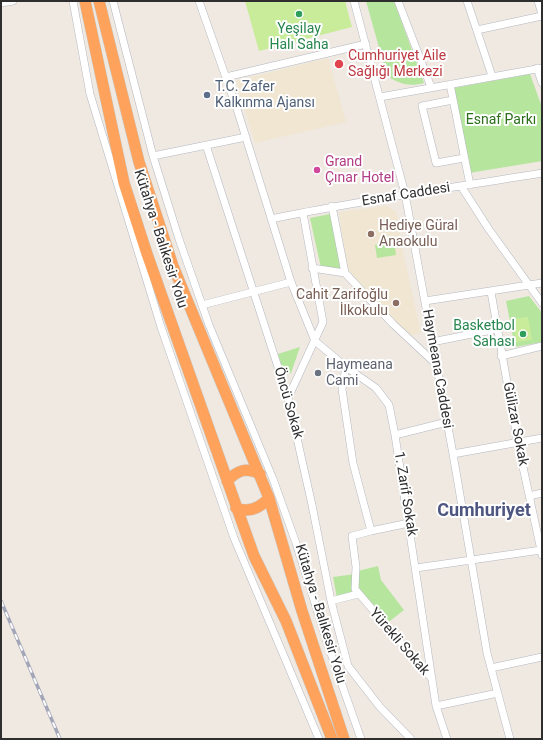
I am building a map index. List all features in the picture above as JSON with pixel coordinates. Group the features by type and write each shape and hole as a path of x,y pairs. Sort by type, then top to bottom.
{"highway":[{"name":"Kütahya - Balıkesir Yolu","path":"85,1 124,182 147,254 254,556 298,649 332,739"},
{"name":"Kütahya - Balıkesir Yolu","path":"99,1 139,162 173,266 269,498 302,611 344,739"},
{"path":"227,481 237,472 245,469 260,474"},
{"path":"236,508 242,510 253,509 269,498"}],"street":[{"path":"1,3 13,1"},
{"path":"73,1 90,94 161,327 234,538 319,739"},
{"path":"113,1 153,156 179,239 202,305 273,479 361,739"},
{"path":"199,1 246,136 291,282 315,341"},
{"name":"Haymeana Caddesi","path":"354,1 405,194 491,668 510,739"},
{"path":"398,1 431,87"},
{"path":"467,1 492,76"},
{"path":"477,30 542,15 538,1"},
{"path":"226,77 366,44"},
{"path":"380,97 539,68 542,83"},
{"path":"450,84 470,185"},
{"path":"453,100 422,106 436,163 464,158"},
{"path":"153,156 246,136"},
{"name":"Öncü Sokak","path":"206,145 252,291 288,398 312,505 331,601 348,666 380,707 411,739"},
{"name":"Esnaf Caddesi","path":"271,219 332,206 542,173"},
{"path":"461,186 488,228 542,303"},
{"path":"332,206 345,273 393,324 436,364"},
{"path":"288,398 323,322 303,213"},
{"path":"312,268 345,273"},
{"path":"202,305 291,282"},
{"path":"425,301 542,283"},
{"name":"Gülizar Sokak","path":"491,292 501,356 541,553"},
{"path":"432,342 497,329"},
{"name":"1. Zarif Sokak","path":"315,341 346,367 376,388 389,405 396,435 432,680"},
{"path":"501,356 542,346"},
{"path":"346,367 342,389 353,463 370,531"},
{"path":"396,435 447,422"},
{"path":"453,454 518,444 542,438"},
{"path":"529,496 542,493"},
{"path":"331,601 358,594 354,589 356,566 352,536 409,523"},
{"path":"416,568 471,560 541,553"},
{"name":"Yürekli Sokak","path":"358,594 432,680 436,706 447,739"},
{"path":"491,668 542,657"},
{"path":"436,706 498,693"}],"shaded area":[{"path":"328,58 346,122 255,143 236,81"},
{"path":"387,206 396,212 421,333 409,336 347,268 339,212"}],"green space":[{"name":"Yeşilay Halı Saha","path":"245,1 345,1 352,27 259,51"},
{"path":"366,1 394,1 424,83 409,85 396,81 387,76"},
{"name":"Esnaf Parkı","path":"530,74 542,107 542,161 469,173 454,88"},
{"path":"330,214 342,271 321,268 310,218"},
{"path":"394,242 396,255 377,258 375,245"},
{"path":"529,296 542,313 542,342 515,347 506,301"},
{"name":"Basketbol Sahası","path":"528,317 532,340 516,342 513,319"},
{"path":"300,347 291,373 286,375 278,354"},
{"path":"378,566 381,580 404,610 386,624 362,597 356,583 358,571"},
{"path":"355,574 354,593 337,598 333,577"}],"railway":[{"path":"1,601 60,739"}],"place":[{"name":"Yeşilay Halı Saha","path":"299,14"},
{"name":"Cumhuriyet Aile Sağlığı Merkezi","path":"339,64"},
{"name":"T.C. Zafer Kalkınma Ajansı","path":"207,95"},
{"name":"Grand Çınar Hotel","path":"317,170"},
{"name":"Hediye Güral Anaokulu","path":"371,234"},
{"name":"Cahit Zarifoğlu İlkokulu","path":"396,303"},
{"name":"Basketbol Sahası","path":"523,334"},
{"name":"Haymeana Cami","path":"318,373"}],"district":[{"name":"Cumhuriyet","path":"484,511"}]}
